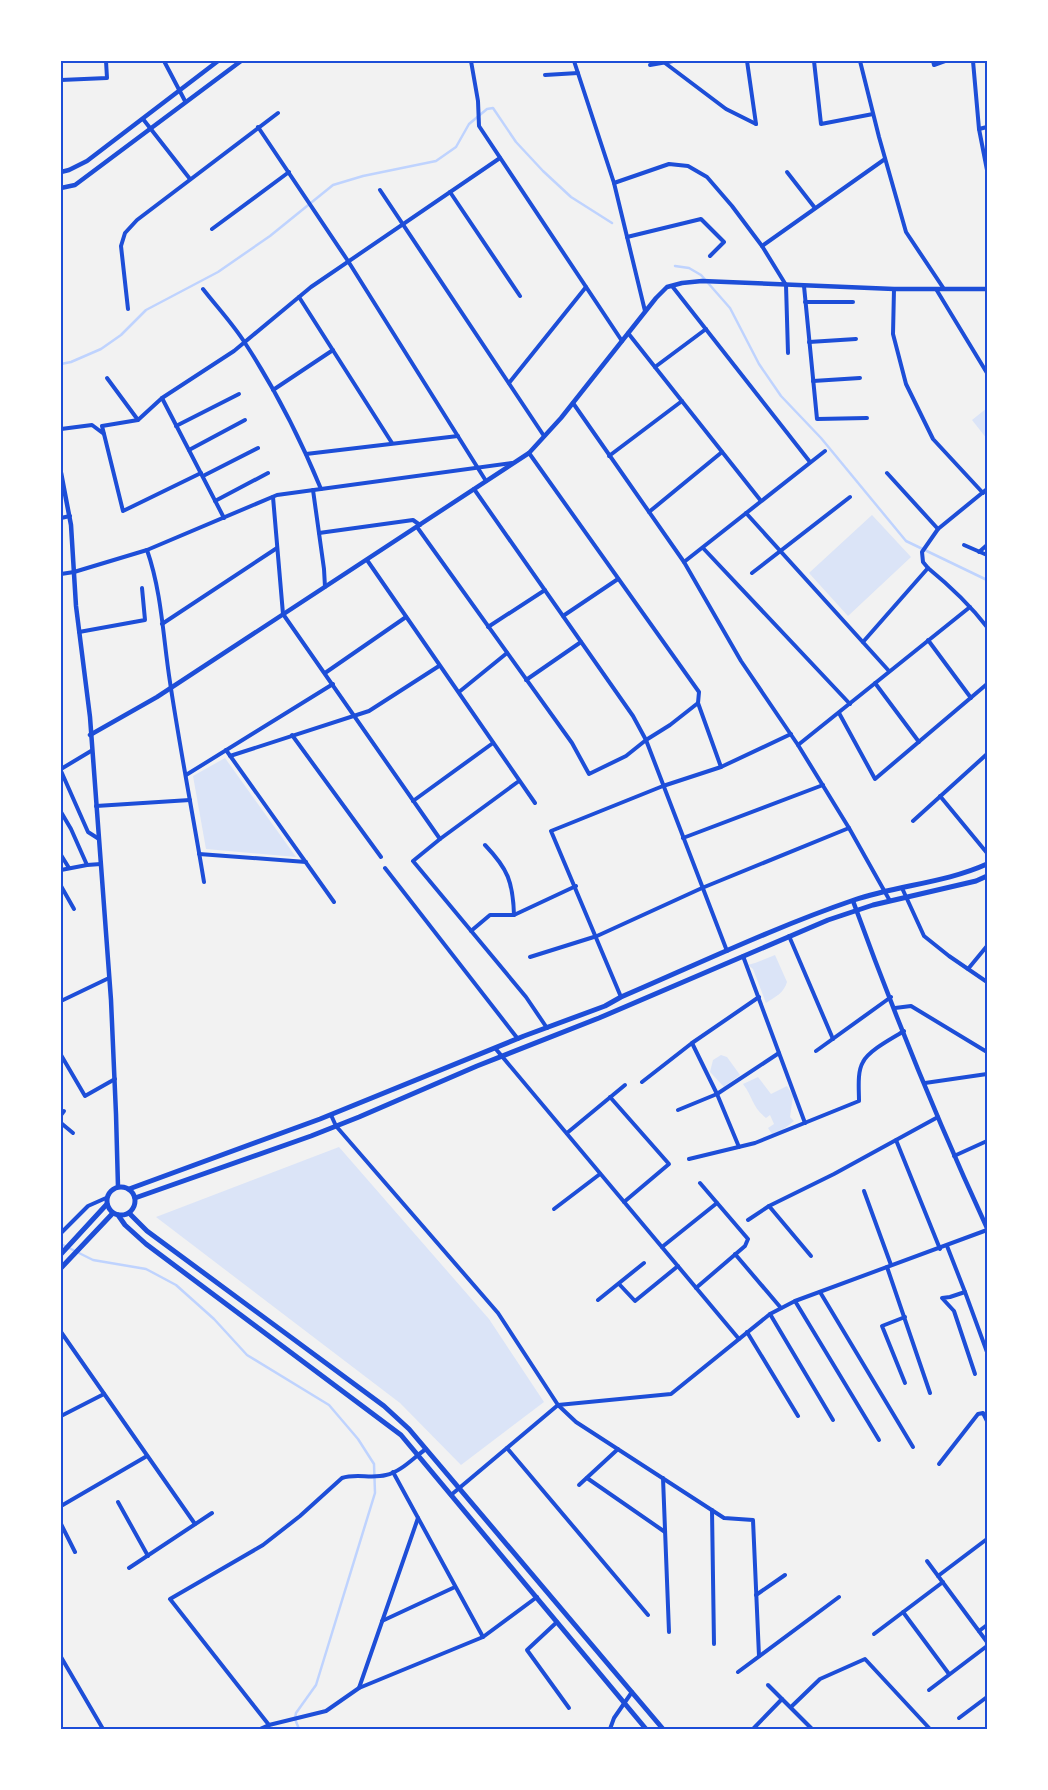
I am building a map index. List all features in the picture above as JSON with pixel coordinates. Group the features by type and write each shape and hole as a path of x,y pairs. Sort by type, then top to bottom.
{"main road":[{"path":"61,1254 107,1201 108,1193 118,1187 129,1189 331,1115 605,1006 824,911 885,892 962,874 987,864"},
{"path":"135,1198 336,1126 503,1056 600,1018 828,920 857,910 976,881 987,876"},
{"path":"129,1189 135,1198 135,1204 129,1213"},
{"path":"107,1201 125,1224 146,1244 401,1435 646,1729"},
{"path":"61,1268 116,1214 129,1213 148,1231 384,1406 426,1448 663,1729"}],"street":[{"path":"61,80 107,78 106,61"},
{"path":"164,61 185,101"},
{"path":"61,172 87,162 218,61"},
{"path":"61,188 75,185 241,61"},
{"path":"471,61 478,101 479,126 622,341"},
{"path":"574,61 614,183 646,311"},
{"path":"650,65 673,61"},
{"path":"665,63 726,110 756,124 747,61"},
{"path":"814,61 821,124 873,114"},
{"path":"860,61 906,232 944,289"},
{"path":"933,61 934,65 945,61"},
{"path":"973,61 979,129 987,170"},
{"path":"545,76 578,73"},
{"path":"128,309 121,246 125,233 136,220 278,113"},
{"path":"142,119 190,179"},
{"path":"258,127 348,261 486,481"},
{"path":"979,129 987,127"},
{"path":"258,448 123,511 102,426 138,420 162,398 244,342 299,297 348,261 500,158"},
{"path":"762,246 885,159"},
{"path":"614,183 669,164 688,166 706,177 732,206 762,246 786,285 788,352"},
{"path":"212,229 289,172"},
{"path":"788,172 815,208"},
{"path":"380,190 544,436"},
{"path":"450,192 520,296"},
{"path":"627,237 701,219 724,242 710,256"},
{"path":"90,736 171,688 529,453 573,403 656,298 667,288 682,283 714,281 894,289 987,289"},
{"path":"672,286 810,462"},
{"path":"804,286 817,419 868,418"},
{"path":"509,383 586,287"},
{"path":"203,289 244,342 273,390 306,454 321,489"},
{"path":"894,289 893,334 906,384 933,439 985,491 938,529 922,552 923,562 944,580 987,627"},
{"path":"936,289 987,373"},
{"path":"299,297 392,443"},
{"path":"805,302 853,302"},
{"path":"655,368 706,329"},
{"path":"628,333 761,501"},
{"path":"809,342 856,338"},
{"path":"273,390 333,350"},
{"path":"107,378 138,420"},
{"path":"813,381 860,378"},
{"path":"176,426 239,394"},
{"path":"162,398 224,518"},
{"path":"609,456 682,401"},
{"path":"573,403 684,562 741,661 823,785 890,901"},
{"path":"189,450 245,420"},
{"path":"61,429 92,426 104,434"},
{"path":"306,454 458,436"},
{"path":"684,562 825,451"},
{"path":"649,512 722,452"},
{"path":"529,453 699,692 698,703 721,767"},
{"path":"61,574 74,572 147,550 277,495 514,463"},
{"path":"61,472 70,516 79,632 90,717 109,978 118,1187"},
{"path":"215,501 268,473"},
{"path":"888,473 938,529"},
{"path":"474,489 633,716 646,740 727,952"},
{"path":"313,490 325,587"},
{"path":"752,573 850,496"},
{"path":"272,497 283,614 440,839"},
{"path":"746,513 889,671"},
{"path":"61,518 70,516"},
{"path":"319,534 413,520 572,743 589,774 626,756 698,703"},
{"path":"964,545 987,555"},
{"path":"979,552 987,545"},
{"path":"162,624 277,548"},
{"path":"703,548 850,704"},
{"path":"147,550 153,569 204,882"},
{"path":"367,560 535,803"},
{"path":"863,642 928,568"},
{"path":"563,616 618,579"},
{"path":"79,632 145,620 142,588"},
{"path":"488,627 545,590"},
{"path":"798,745 970,607"},
{"path":"325,672 406,618"},
{"path":"928,640 971,698"},
{"path":"526,680 581,642"},
{"path":"459,692 507,653"},
{"path":"230,756 369,711 439,666"},
{"path":"875,683 919,742"},
{"path":"186,775 333,684"},
{"path":"839,713 875,779 987,684"},
{"path":"622,997 551,831 663,786 721,767 791,734"},
{"path":"292,735 381,857"},
{"path":"413,801 493,742"},
{"path":"226,750 334,902"},
{"path":"92,751 61,770 88,832 99,839"},
{"path":"913,821 987,754"},
{"path":"520,781 412,861 526,997 547,1028"},
{"path":"683,838 823,785"},
{"path":"940,796 987,853"},
{"path":"96,806 190,800"},
{"path":"61,812 87,865"},
{"path":"530,957 596,936 702,888 849,828"},
{"path":"485,845 508,876 513,891 514,915"},
{"path":"199,854 306,862"},
{"path":"61,855 69,868"},
{"path":"61,870 101,864"},
{"path":"385,868 518,1039"},
{"path":"61,886 74,909"},
{"path":"471,930 490,915 514,915 576,886"},
{"path":"902,888 924,936 987,982"},
{"path":"451,1495 558,1405 671,1394 770,1314 781,1308 889,1266 940,1249 987,1229 938,1117 853,901"},
{"path":"789,936 833,1039"},
{"path":"968,969 987,946"},
{"path":"743,956 805,1123"},
{"path":"61,1001 109,978"},
{"path":"642,1082 692,1043 758,997"},
{"path":"816,1051 891,997"},
{"path":"895,1008 911,1006 987,1052"},
{"path":"689,1159 755,1143 859,1101 860,1072 863,1061 872,1052 904,1031"},
{"path":"692,1043 717,1094 739,1147"},
{"path":"496,1048 739,1339"},
{"path":"678,1110 717,1094 779,1053"},
{"path":"61,1055 85,1096 114,1079"},
{"path":"925,1083 987,1074"},
{"path":"567,1133 625,1085"},
{"path":"610,1097 669,1164 624,1202"},
{"path":"331,1115 336,1126 498,1313 558,1405 576,1422 724,1518 753,1520 759,1656"},
{"path":"748,1220 769,1206 834,1174 938,1117"},
{"path":"61,1123 73,1133"},
{"path":"896,1140 940,1249"},
{"path":"954,1156 987,1141"},
{"path":"554,1210 600,1174"},
{"path":"696,1288 745,1246 748,1239 700,1183"},
{"path":"864,1191 930,1393"},
{"path":"62,1232 88,1206 107,1201"},
{"path":"662,1247 717,1203"},
{"path":"769,1206 810,1256"},
{"path":"947,1246 966,1292 987,1352"},
{"path":"736,1254 781,1308"},
{"path":"598,1300 644,1263"},
{"path":"619,1284 635,1302 678,1266"},
{"path":"820,1292 914,1447"},
{"path":"966,1292 950,1298 942,1298 954,1311 975,1374"},
{"path":"795,1301 879,1440"},
{"path":"770,1314 833,1420"},
{"path":"905,1317 882,1326 905,1383"},
{"path":"61,1332 195,1524"},
{"path":"747,1332 798,1416"},
{"path":"61,1343 67,1340"},
{"path":"61,1416 104,1394"},
{"path":"939,1464 978,1414 983,1413 987,1421"},
{"path":"269,1725 170,1599 263,1545 300,1516 342,1478 350,1475 386,1476 426,1448"},
{"path":"507,1448 648,1615"},
{"path":"579,1485 618,1449"},
{"path":"61,1506 147,1456"},
{"path":"393,1472 482,1637"},
{"path":"587,1478 665,1532"},
{"path":"663,1478 669,1632"},
{"path":"118,1502 148,1556"},
{"path":"712,1510 714,1644"},
{"path":"129,1568 212,1513"},
{"path":"359,1688 418,1518"},
{"path":"61,1524 75,1552"},
{"path":"938,1576 987,1539"},
{"path":"927,1561 987,1642"},
{"path":"756,1595 785,1575"},
{"path":"874,1634 943,1582"},
{"path":"382,1621 455,1587"},
{"path":"260,1729 326,1711 359,1688 482,1637 537,1597"},
{"path":"738,1672 839,1597"},
{"path":"903,1612 949,1674"},
{"path":"558,1622 527,1650 569,1708"},
{"path":"979,1631 987,1625"},
{"path":"929,1690 987,1646"},
{"path":"61,1658 103,1729"},
{"path":"790,1707 820,1679 865,1659 930,1729"},
{"path":"768,1685 812,1729"},
{"path":"610,1729 614,1718 632,1692"},
{"path":"959,1718 987,1697"},
{"path":"753,1729 782,1699"}],"shaded area":[{"path":"987,408 987,439 972,420"},
{"path":"872,515 911,557 848,616 809,573"},
{"path":"225,758 296,857 206,849 193,776"},
{"path":"775,955 787,982 786,986 776,997 766,1003 753,969 748,965"},
{"path":"721,1055 727,1057 740,1075 724,1087 710,1072 713,1060"},
{"path":"758,1077 771,1094 787,1086 793,1096 790,1117 794,1121 781,1131 772,1134 768,1128 774,1124 770,1115 766,1118 761,1114 743,1084"},
{"path":"339,1147 489,1319 544,1402 461,1465 400,1403 156,1217"}],"waterway":[{"path":"61,364 71,362 101,349 121,335 146,310 218,272 270,236 333,185 363,176 436,161 456,147 469,124 487,109 493,108 516,142 571,197 612,223"},
{"path":"675,266 689,268 701,275 730,308 759,364 781,396 821,438 906,541 987,580"},
{"path":"61,1244 93,1260 146,1269 176,1285 214,1319 247,1355 329,1405 358,1439 374,1464 375,1493 316,1685 296,1713 295,1719 299,1729"}]}
